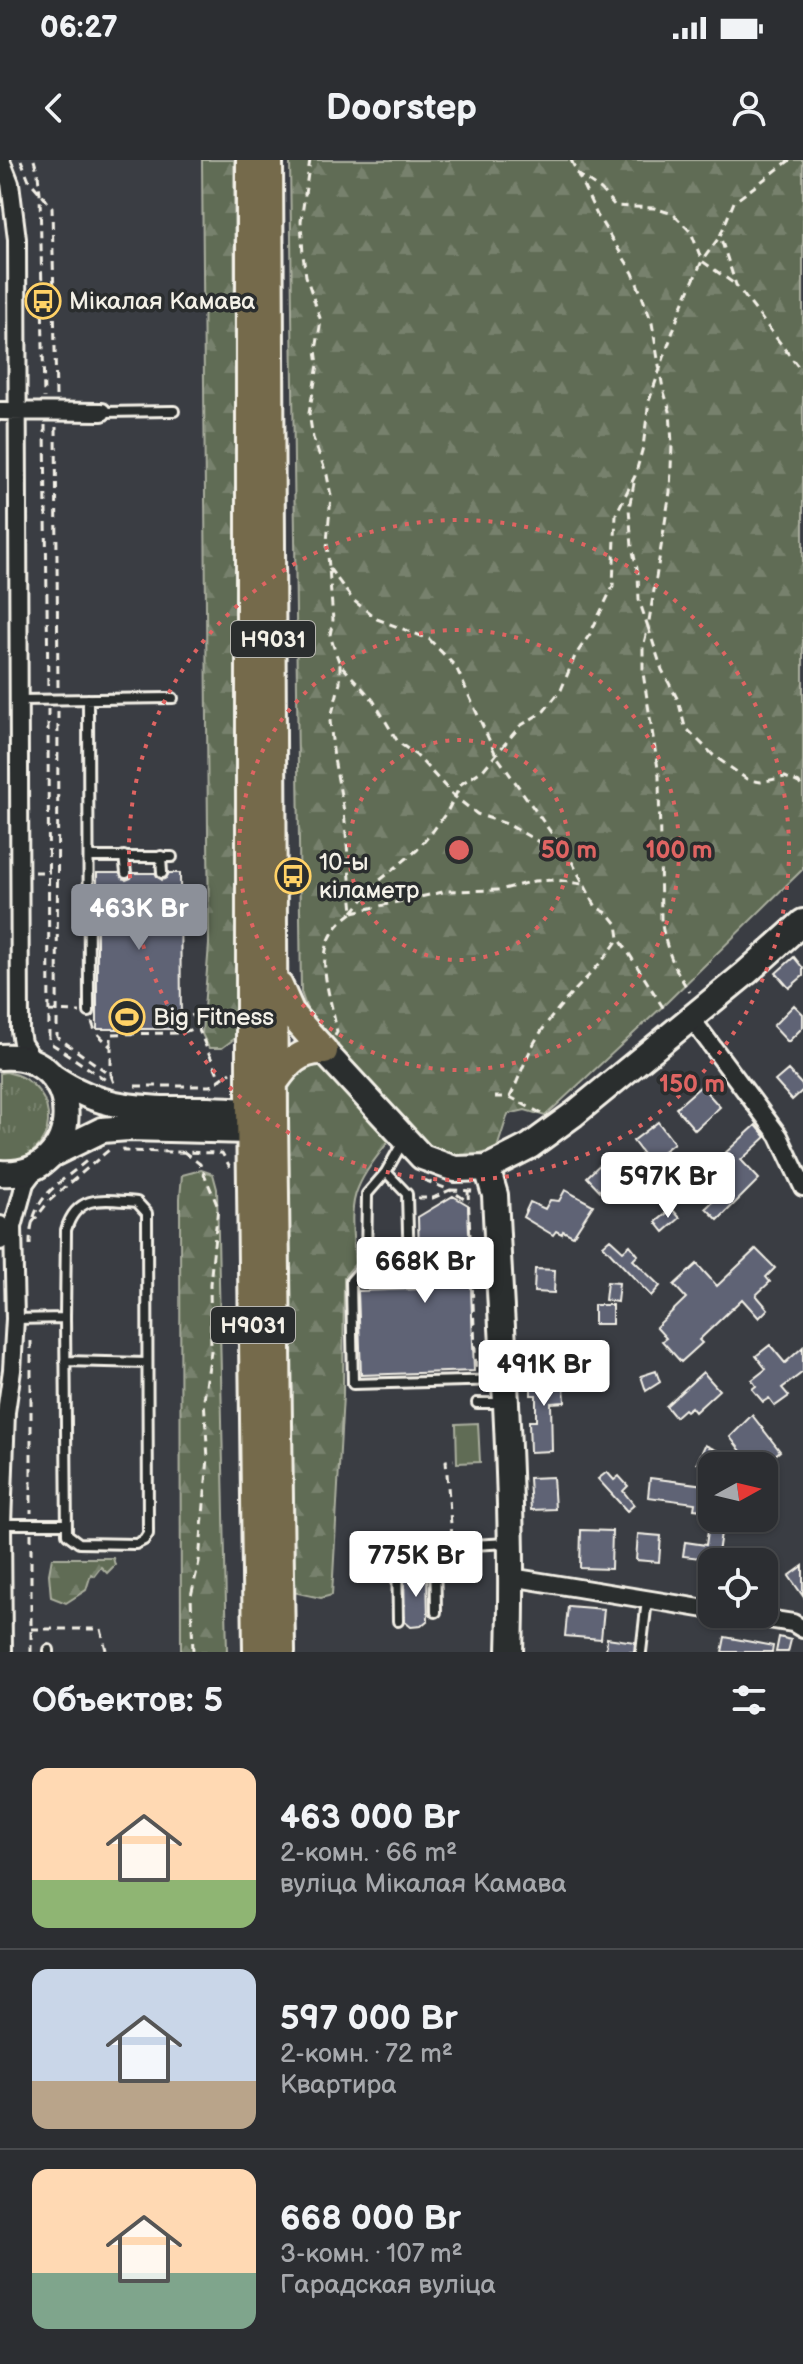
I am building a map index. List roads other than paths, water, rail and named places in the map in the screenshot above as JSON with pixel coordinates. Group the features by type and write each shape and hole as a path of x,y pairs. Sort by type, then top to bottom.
{"main road":[{"name":"Н9031","path":"250,160 258,1120 257,1652"},
{"name":"Н9031","path":"269,160 274,1083 258,1120 281,1652"},
{"path":"275,973 292,1015 327,1048"},
{"path":"274,1083 297,1056 327,1048"}],"street":[{"path":"1,160 10,183 16,225 20,1031 22,1043 62,1091 67,1113 63,1136 25,1183 15,1213 22,1319 6,1412 1,1524 3,1652"},
{"path":"0,411 102,412"},
{"path":"327,1048 422,1157 437,1164 471,1171 487,1168 530,1146 558,1126 803,922"},
{"path":"690,1018 779,1136 803,1187"},
{"path":"0,1057 21,1058 44,1069 74,1091 113,1105 258,1120"},
{"path":"0,1173 18,1173 102,1130 258,1120"},
{"path":"487,1168 495,1195 510,1543 510,1652"},
{"path":"0,1225 0,1241"},
{"path":"0,1382 6,1412"},
{"path":"511,1577 698,1608"},
{"path":"778,1621 793,1623 803,1629"}],"lane":[{"path":"102,412 174,411"},
{"path":"19,700 173,698"},
{"path":"88,699 89,1012"},
{"path":"124,856 126,873"},
{"path":"161,856 162,873"},
{"path":"89,857 172,857"},
{"path":"386,1172 407,1194 409,1270 401,1279 372,1279 367,1275 367,1194 386,1172 404,1139"},
{"path":"93,1200 137,1202 147,1213 148,1534 136,1544 79,1543 67,1534 65,1361 66,1230 69,1218 93,1200"},
{"path":"366,1264 351,1281 353,1384 477,1381 504,1391"},
{"path":"22,1319 65,1318"},
{"path":"65,1361 147,1363"},
{"path":"477,1403 504,1391"},
{"path":"1,1524 66,1524"},
{"path":"398,1621 397,1549 510,1543"},
{"path":"435,1546 436,1612"},
{"path":"416,1548 416,1561"},
{"path":"641,1652 647,1600"}],"place":[{"name":"Мікалая Камава","path":"43,301"},
{"name":"10-ы кіламетр","path":"293,876"},
{"name":"Big Fitness","path":"127,1017"}]}
